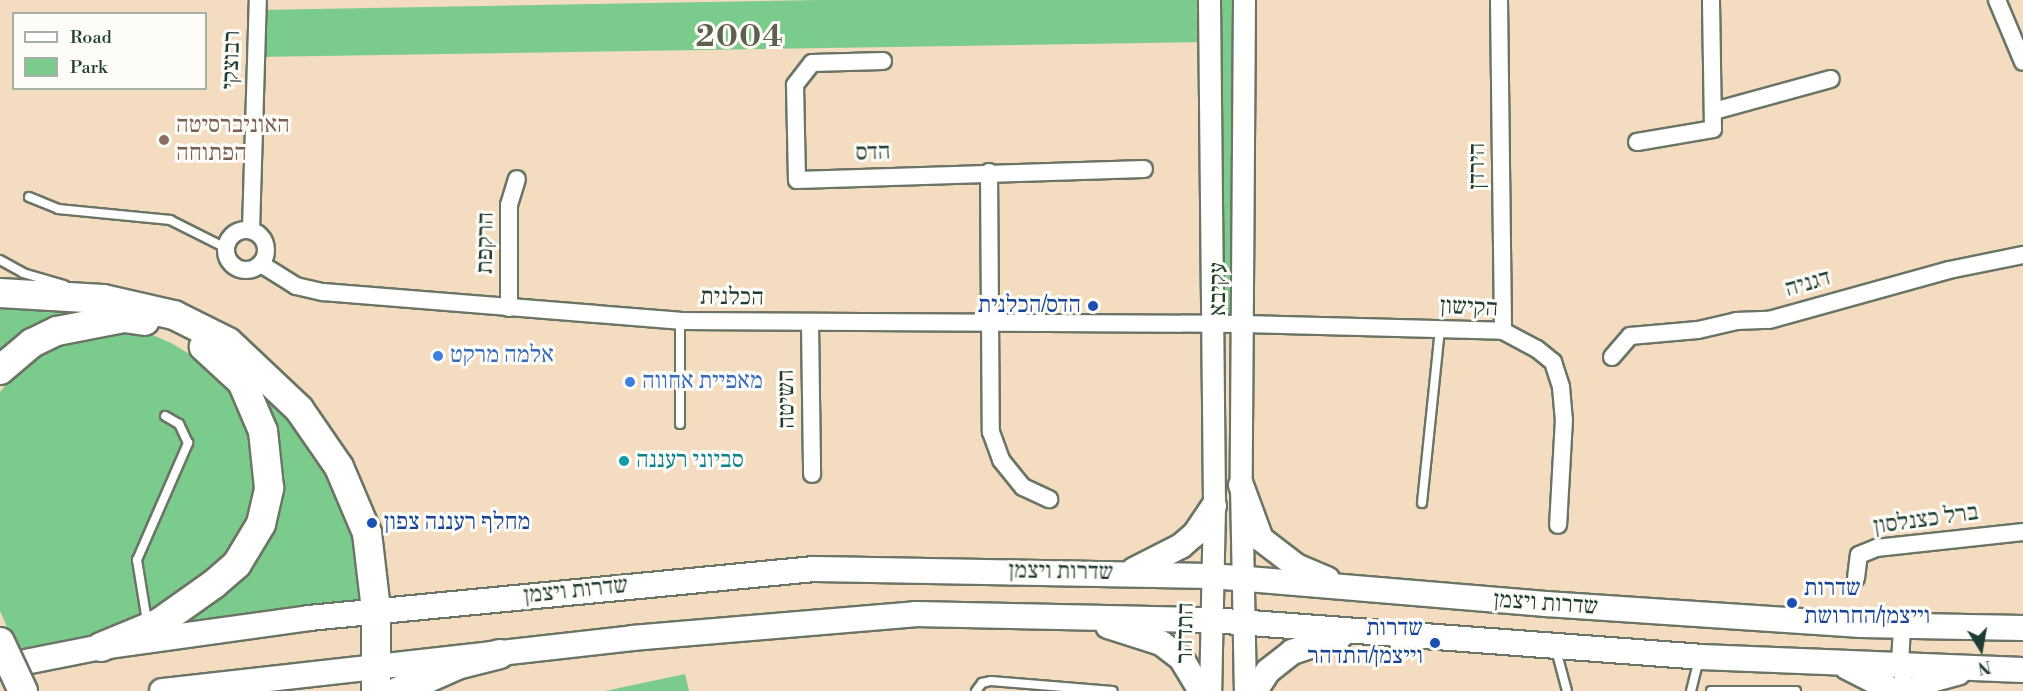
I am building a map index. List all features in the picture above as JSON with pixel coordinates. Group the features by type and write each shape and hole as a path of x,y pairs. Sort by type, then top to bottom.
{"highway":[{"path":"0,293 140,305 174,315 228,342 256,366 320,437 348,485 366,533 376,610 377,678"},
{"path":"0,370 32,343 57,331 124,318 156,322 206,348 242,382 263,431 268,456 269,488 261,524 237,564 150,624 102,647"},
{"path":"0,642 23,691"},
{"path":"399,691 457,665 500,654"}],"main road":[{"path":"1241,485 1253,525 1274,551 1296,566 1352,589"},
{"path":"1121,573 1142,568 1181,546 1195,534 1214,506"},
{"name":"שדרות ויצמן","path":"0,668 102,647 376,610 814,569 1212,576 1352,589 1902,626 2023,628"},
{"name":"שדרות ויצמן","path":"162,691 377,678 500,654 810,620 915,614 1050,614 1211,620 1701,657 2023,670"},
{"path":"1050,614 1139,634 1161,643 1181,658 1200,691"},
{"path":"1255,691 1268,671 1292,652 1364,631"},
{"path":"1821,663 1849,667 1893,691"},
{"path":"1913,691 1947,676 1990,670"}],"street":[{"name":"רבוצקי","path":"251,230 258,0"},
{"name":"עקיבא","path":"1209,0 1210,325 1214,506 1212,576"},
{"name":"עקיבא","path":"1244,0 1244,324 1241,485 1245,578"},
{"name":"הירדן","path":"1499,0 1503,331"},
{"path":"1636,142 1713,129 1710,0"},
{"path":"1997,0 2023,62"},
{"name":"הדס","path":"883,61 812,63 795,85 797,180 989,172 1144,169"},
{"path":"1714,111 1831,79"},
{"path":"989,172 991,432 1001,460 1023,487 1049,499"},
{"name":"הרקפת","path":"509,308 509,205 517,179"},
{"path":"251,230 264,240 267,249 261,264 255,268 238,269 228,260 226,248 237,231 251,230"},
{"name":"דגניה","path":"1612,357 1630,336 1698,330 1736,321 1769,320 1949,270 2023,255"},
{"name":"הכלנית","path":"261,264 296,286 323,292 680,321 810,324 989,322 1210,325"},
{"name":"השיטה","path":"810,324 812,474"},
{"name":"הקישון","path":"1210,325 1503,331 1537,349 1553,362 1561,387 1564,419 1558,525"},
{"name":"ברל כצנלסון","path":"1856,578 1859,555 1876,548 2023,531"},
{"name":"התדהר","path":"1210,691 1212,576"},
{"path":"1245,578 1245,691"},
{"path":"1902,626 1900,664 1906,691"}],"lane":[{"path":"29,197 58,209 170,220 226,248"},
{"path":"0,260 23,273 140,305"},
{"path":"680,321 680,424"},
{"path":"1422,503 1440,330"},
{"path":"150,624 137,560 188,443 179,424 165,416"},
{"path":"1556,646 1567,691"},
{"path":"1690,691 1701,657"},
{"path":"976,691 982,683 991,681 1089,686 1113,691"},
{"path":"1711,691 1796,691"}],"green space":[{"path":"818,0 1208,0 1209,42 257,57 258,10"},
{"path":"1215,0 1237,0 1239,316 1218,317"},
{"path":"0,305 91,307 0,356"},
{"path":"124,332 153,335 171,343 198,359 231,390 251,434 256,488 249,519 227,556 182,595 110,634 19,654 0,611 0,392 18,370 38,354 61,344"},
{"path":"250,371 290,417 328,472 361,554 366,599 165,624 272,529 279,510 281,488"},
{"path":"685,674 689,691 605,691"}],"place":[{"name":"האוניברסיטה הפתוחה","path":"164,140"},
{"name":"הדס/הכלנית","path":"1093,306"},
{"name":"אלמה מרקט","path":"438,356"},
{"name":"מאפיית אחווה","path":"630,382"},
{"name":"סביוני רעננה","path":"624,461"},
{"name":"מחלף רעננה צפון","path":"372,523"},
{"name":"שדרות וייצמן/החרושת","path":"1792,603"},
{"name":"שדרות וייצמן/התדהר","path":"1435,643"}],"district":[{"name":"2004","path":"740,37"}]}
